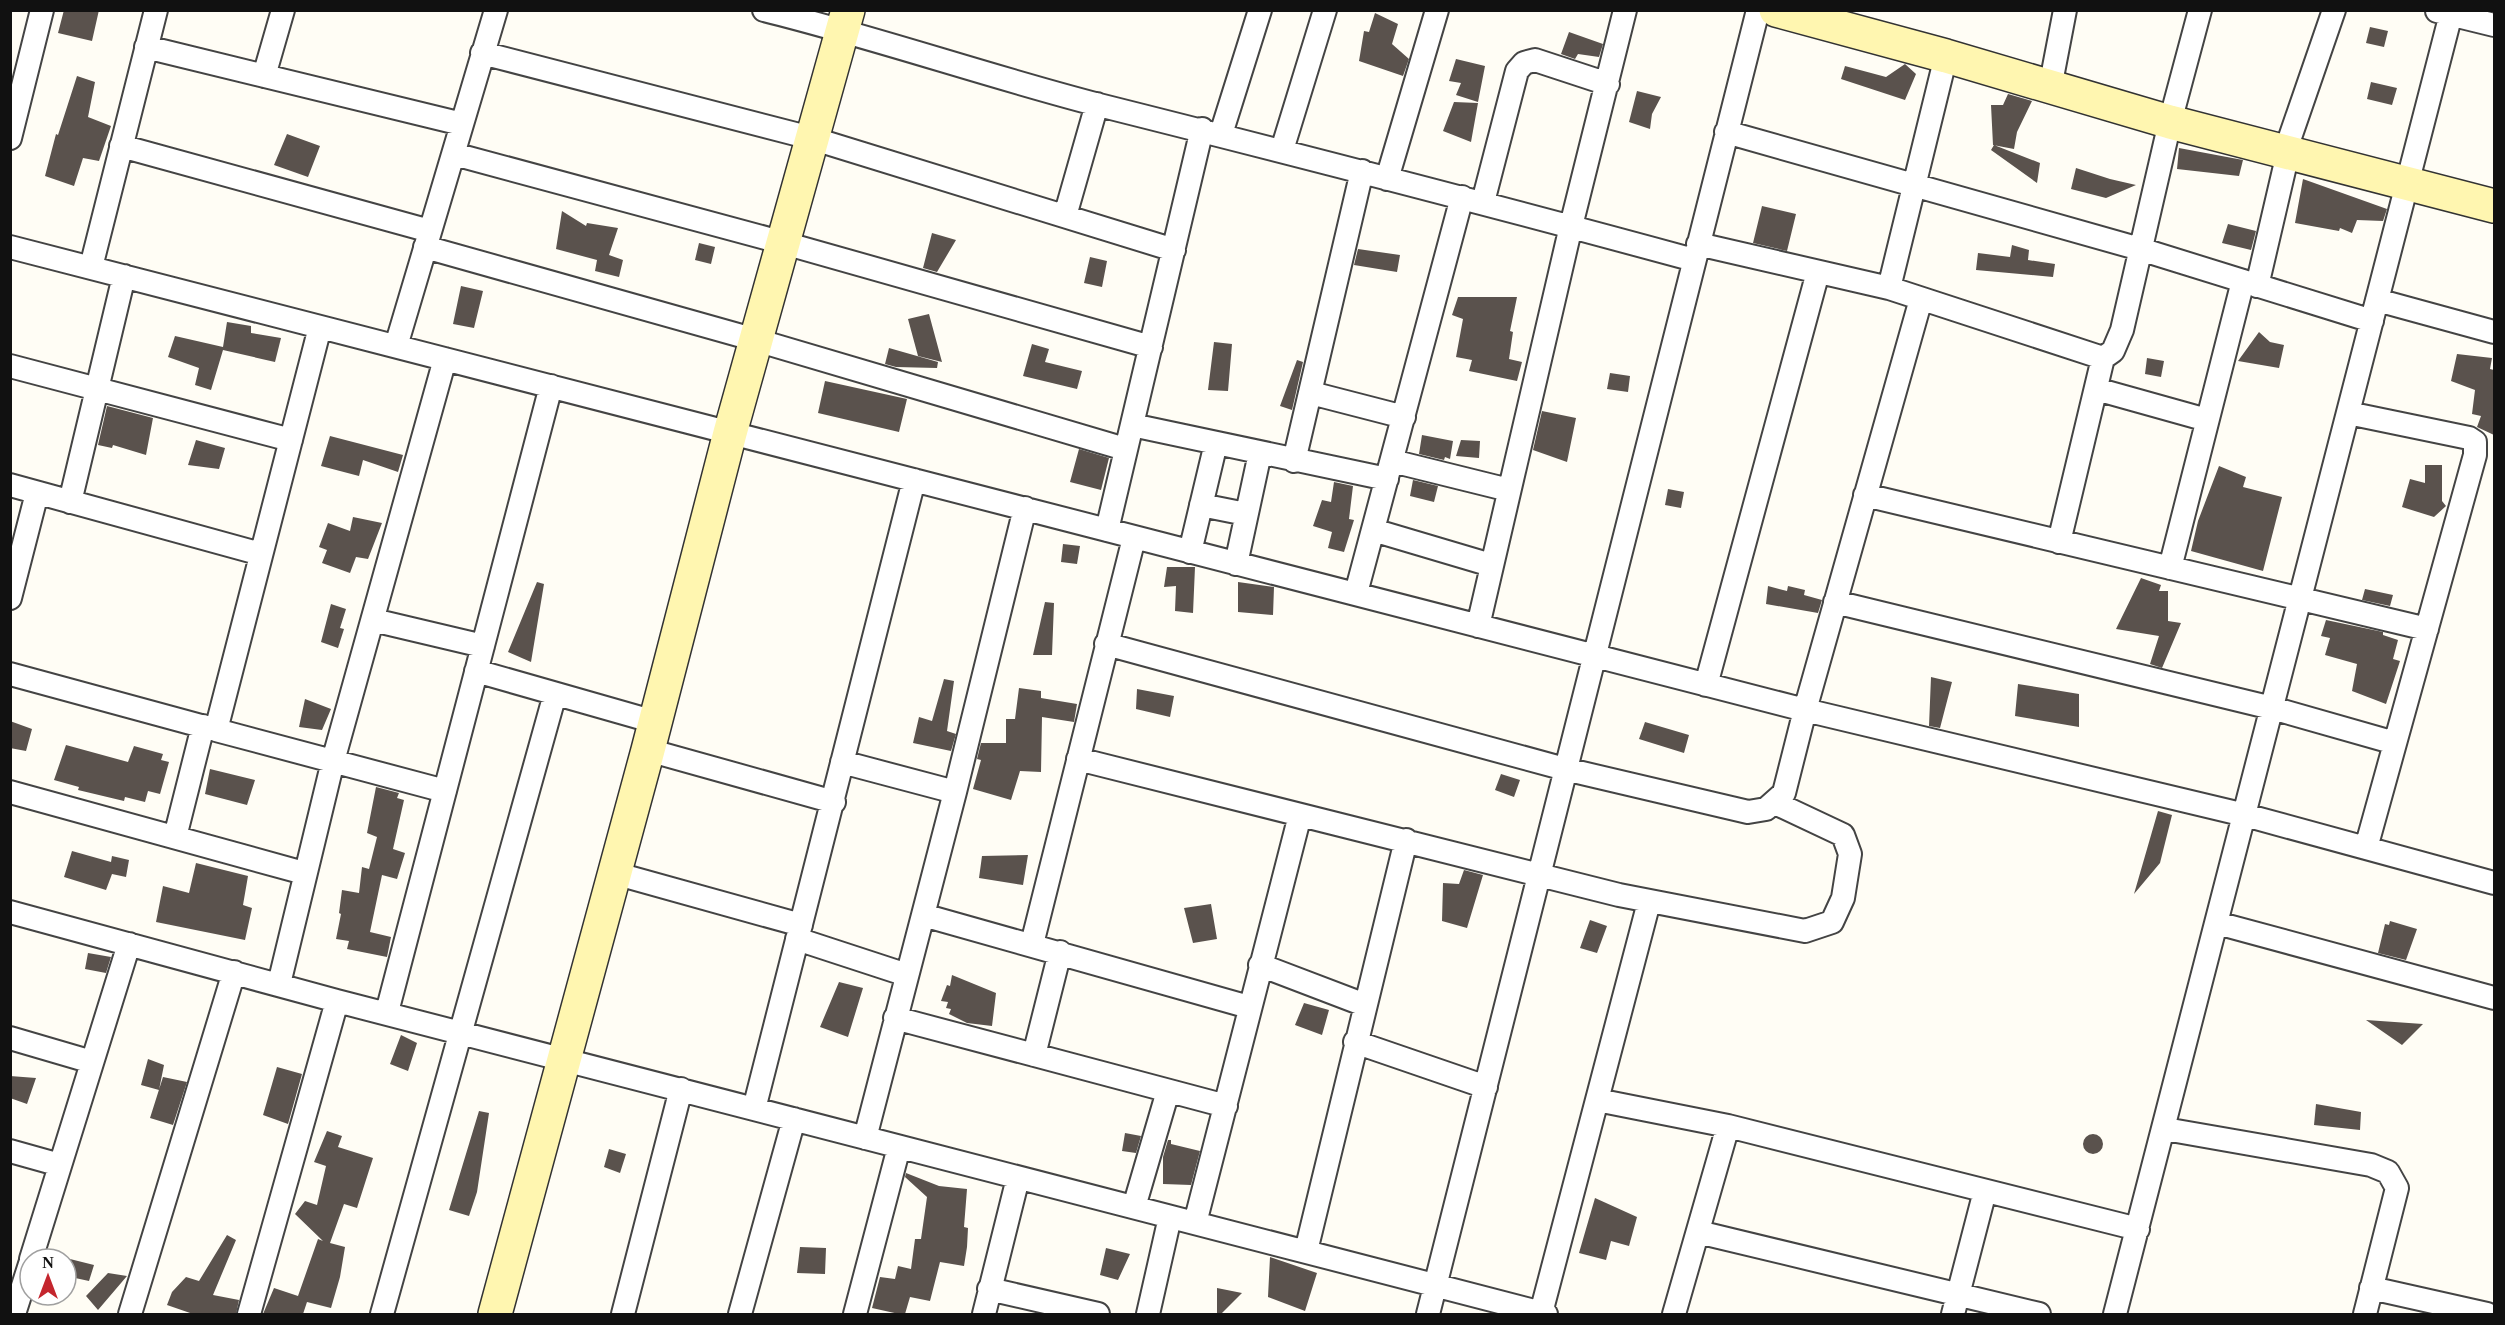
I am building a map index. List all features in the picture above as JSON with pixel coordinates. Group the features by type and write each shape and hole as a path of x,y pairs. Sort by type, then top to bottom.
{"street":[{"path":"10,138 42,10"},
{"path":"91,267 156,10"},
{"path":"264,76 283,10"},
{"path":"396,346 496,10"},
{"path":"764,10 845,20 1097,104 1571,226 1696,252 1818,272 1888,288 2103,358"},
{"path":"1107,530 1174,250 1211,132 1260,10"},
{"path":"1282,150 1325,10"},
{"path":"1387,179 1437,10"},
{"path":"1478,626 1571,226 1625,10"},
{"path":"1428,1314 1758,10"},
{"path":"1776,10 1946,56 2170,122 2494,206"},
{"path":"2050,88 2065,10"},
{"path":"2060,542 2103,358 2113,351 2122,330 2170,122 2200,10"},
{"path":"2170,568 2207,420 2250,284 2286,152 2334,10"},
{"path":"2115,1314 2165,1129 2375,311 2446,12 2494,25"},
{"path":"495,1314 652,736 730,433 845,20"},
{"path":"146,46 462,124"},
{"path":"482,52 811,138 1174,250"},
{"path":"1888,288 1916,186 1946,56"},
{"path":"1356,593 1404,417 1517,71 1524,63 1536,60 1608,84"},
{"path":"1065,216 1097,104"},
{"path":"1726,132 2140,249 2250,284 2375,311 2494,332"},
{"path":"121,146 756,340 1125,449"},
{"path":"454,154 784,243 1150,347"},
{"path":"1294,461 1362,171"},
{"path":"10,247 1706,685 2245,815 2494,883"},
{"path":"1706,685 1818,272"},
{"path":"70,502 124,276"},
{"path":"1106,644 1565,769 1748,812 1766,809 1784,793 1805,710 1921,299"},
{"path":"175,837 261,554 320,327"},
{"path":"279,984 304,873 333,761 445,359"},
{"path":"10,366 291,440"},
{"path":"387,1012 551,386"},
{"path":"2096,389 2207,420"},
{"path":"1311,393 1404,417"},
{"path":"2348,413 2469,438 2475,442 2485,458 2427,629 2366,848"},
{"path":"1132,425 1294,461 1389,470 1509,490"},
{"path":"1190,552 1216,443"},
{"path":"1236,564 1260,453"},
{"path":"754,1108 834,802 842,762 914,480"},
{"path":"10,485 261,554"},
{"path":"10,598 37,493"},
{"path":"1865,495 2427,629"},
{"path":"1201,505 1246,514"},
{"path":"865,1138 956,792 1025,508"},
{"path":"1373,530 1491,565"},
{"path":"1032,944 1134,538"},
{"path":"1835,602 2272,708 2395,743"},
{"path":"373,620 483,646"},
{"path":"476,671 555,694 652,736 834,802"},
{"path":"10,674 445,791"},
{"path":"382,1314 555,694"},
{"path":"1078,759 1649,902 1805,931 1832,922 1843,898 1851,854 1843,835 1775,803"},
{"path":"842,762 956,792"},
{"path":"10,792 304,873"},
{"path":"1195,1223 1300,815"},
{"path":"1306,1251 1406,840"},
{"path":"614,873 799,932 907,975"},
{"path":"10,912 337,1000 1306,1251 1435,1288 1544,1314 1649,902"},
{"path":"923,915 1249,1007"},
{"path":"2217,923 2494,998"},
{"path":"35,1247 129,944"},
{"path":"1034,1055 1060,952"},
{"path":"1260,965 1365,1005"},
{"path":"130,1314 234,972"},
{"path":"249,1314 337,1000"},
{"path":"895,1018 1226,1106"},
{"path":"10,1038 92,1062"},
{"path":"1355,1042 1486,1086"},
{"path":"623,1314 681,1089"},
{"path":"1134,1207 1168,1091"},
{"path":"1597,1100 1728,1126 2138,1229"},
{"path":"740,1314 794,1119"},
{"path":"1674,1314 1728,1126"},
{"path":"2165,1129 2371,1165 2388,1172 2397,1188 2365,1314"},
{"path":"855,1314 899,1147"},
{"path":"10,1151 60,1165"},
{"path":"984,1314 1018,1178"},
{"path":"1955,1306 1985,1191"},
{"path":"1148,1314 1170,1216"},
{"path":"1698,1232 1955,1306 2039,1314"},
{"path":"2371,1288 2487,1314"},
{"path":"989,1289 1098,1314"}],"building":[{"path":"64,10 99,10 92,41 58,33"},
{"path":"1375,13 1398,24 1392,44 1409,59 1403,76 1359,61 1364,31 1369,32"},
{"path":"2370,27 2388,31 2384,47 2366,43"},
{"path":"1569,32 1603,44 1599,57 1578,54 1575,59 1561,54"},
{"path":"1456,59 1485,66 1478,102 1456,95 1461,83 1449,81"},
{"path":"1905,64 1916,74 1905,100 1841,79 1845,66 1886,77"},
{"path":"77,76 95,82 88,117 111,126 99,161 83,158 74,186 45,176 56,134 58,135"},
{"path":"2371,82 2397,88 2392,105 2367,99"},
{"path":"1637,91 1661,97 1652,114 1650,129 1629,122"},
{"path":"2008,94 2032,101 2017,132 2014,149 1993,145 1991,105 2003,105"},
{"path":"1454,102 1478,103 1471,142 1443,131"},
{"path":"287,134 320,146 308,177 274,165"},
{"path":"1994,145 2040,163 2037,183 1991,150"},
{"path":"2179,148 2243,160 2239,176 2177,169"},
{"path":"2076,168 2136,185 2106,198 2071,189"},
{"path":"2303,179 2387,209 2383,221 2357,220 2352,233 2340,228 2339,231 2295,223"},
{"path":"1762,206 1796,214 1787,251 1753,243"},
{"path":"562,211 586,226 587,223 618,228 609,255 623,260 619,277 595,271 597,260 556,249"},
{"path":"2228,224 2256,231 2251,250 2222,243"},
{"path":"932,233 956,240 937,272 923,268"},
{"path":"699,243 715,247 711,264 695,260"},
{"path":"2012,245 2029,250 2028,260 2055,264 2053,277 1976,270 1978,253 2010,257"},
{"path":"1358,249 1400,255 1397,272 1354,265"},
{"path":"1090,257 1107,261 1102,287 1084,283"},
{"path":"461,286 483,291 474,328 453,324"},
{"path":"1458,297 1517,297 1510,331 1513,332 1509,359 1522,362 1517,381 1469,371 1472,360 1456,357 1463,319 1452,315"},
{"path":"929,314 942,362 918,356 908,319"},
{"path":"227,322 251,326 251,333 281,338 275,362 223,350 211,390 195,385 199,368 168,357 175,336 223,347"},
{"path":"2259,332 2270,342 2284,345 2279,368 2238,361"},
{"path":"1214,342 1232,344 1228,391 1208,390"},
{"path":"1032,344 1049,349 1045,362 1082,371 1077,389 1023,376"},
{"path":"889,348 938,362 937,368 896,367 885,364"},
{"path":"2457,354 2492,358 2490,369 2494,370 2494,435 2477,427 2481,416 2472,414 2475,390 2451,381"},
{"path":"2147,358 2164,361 2161,377 2145,374"},
{"path":"1297,360 1303,362 1292,410 1280,406"},
{"path":"1610,373 1630,376 1628,392 1607,389"},
{"path":"825,381 907,399 899,432 818,413"},
{"path":"107,406 153,418 146,455 113,445 112,448 98,445"},
{"path":"1542,411 1576,418 1567,462 1533,450"},
{"path":"1422,435 1453,441 1450,459 1445,457 1444,460 1419,454"},
{"path":"330,436 403,455 398,472 363,460 359,476 321,466"},
{"path":"196,440 225,448 219,469 188,465"},
{"path":"1461,440 1480,441 1479,458 1456,456"},
{"path":"1079,449 1109,458 1101,490 1070,482"},
{"path":"2425,465 2442,465 2442,501 2446,506 2434,517 2402,507 2410,479 2425,483"},
{"path":"2219,466 2246,477 2243,487 2282,497 2263,571 2191,551 2198,521"},
{"path":"1413,480 1438,486 1434,502 1410,496"},
{"path":"1334,482 1353,486 1349,519 1354,520 1344,552 1328,548 1332,532 1313,526 1322,500 1331,502"},
{"path":"1668,489 1684,492 1681,508 1665,505"},
{"path":"353,517 382,523 368,559 356,557 350,573 322,563 327,550 319,547 328,523 350,531"},
{"path":"1063,544 1080,546 1077,564 1061,562"},
{"path":"1167,567 1195,567 1193,613 1175,611 1176,586 1164,587"},
{"path":"2141,578 2161,585 2159,591 2168,591 2168,621 2181,623 2162,668 2150,664 2159,636 2116,629"},
{"path":"537,582 544,584 531,662 508,652"},
{"path":"1238,582 1274,587 1273,615 1238,612"},
{"path":"1768,586 1787,591 1788,586 1805,590 1804,595 1822,600 1818,613 1766,604"},
{"path":"2365,589 2393,595 2390,606 2362,600"},
{"path":"1045,602 1054,603 1052,655 1033,655"},
{"path":"331,604 346,609 340,628 344,629 338,648 321,642"},
{"path":"2326,620 2383,632 2383,635 2398,640 2393,659 2400,661 2386,704 2352,691 2357,664 2325,655 2330,638 2321,636"},
{"path":"1931,677 1952,682 1940,728 1929,726"},
{"path":"944,679 954,681 947,731 956,734 951,751 913,743 919,717 932,721"},
{"path":"2018,684 2079,694 2079,727 2015,716"},
{"path":"1019,688 1041,691 1041,698 1077,704 1074,722 1042,717 1041,772 1020,771 1011,800 973,789 981,760 977,759 981,743 1006,743 1006,719 1015,719"},
{"path":"1137,689 1174,696 1170,717 1136,709"},
{"path":"305,699 331,709 322,730 299,727"},
{"path":"10,721 32,729 26,751 10,748"},
{"path":"1645,722 1689,735 1684,753 1639,739"},
{"path":"66,745 128,762 134,746 163,754 161,760 169,762 160,794 148,791 145,802 125,797 124,801 78,790 79,787 54,780"},
{"path":"210,769 255,780 247,805 205,794"},
{"path":"1501,774 1520,780 1514,797 1495,790"},
{"path":"376,787 399,793 397,798 404,800 393,849 405,853 397,879 382,875 370,932 391,937 387,957 347,949 349,941 336,939 341,914 339,913 342,890 359,893 362,867 369,869 377,837 367,833"},
{"path":"2158,811 2172,815 2160,863 2134,894"},
{"path":"72,851 111,862 112,856 129,860 126,877 112,874 106,890 64,877"},
{"path":"1028,855 1023,885 979,878 982,856"},
{"path":"196,863 248,876 243,905 252,908 245,940 156,922 163,886 189,893"},
{"path":"1464,870 1483,875 1467,928 1442,921 1443,883 1459,884"},
{"path":"1211,904 1217,939 1193,943 1184,908"},
{"path":"1590,920 1607,926 1597,953 1580,948"},
{"path":"2390,921 2417,929 2406,960 2378,953 2385,924 2389,925"},
{"path":"88,953 111,957 106,973 85,969"},
{"path":"952,975 996,993 992,1026 967,1023 949,1014 951,1009 946,1008 948,1002 941,1001 947,985 950,986"},
{"path":"839,982 863,988 848,1037 820,1027"},
{"path":"1304,1003 1329,1010 1322,1035 1295,1025"},
{"path":"2366,1020 2423,1024 2402,1045"},
{"path":"401,1035 417,1043 408,1071 390,1064"},
{"path":"148,1059 164,1065 159,1090 141,1085"},
{"path":"277,1067 302,1074 288,1124 263,1115"},
{"path":"10,1076 36,1078 27,1104 10,1098"},
{"path":"163,1077 187,1082 173,1125 150,1118"},
{"path":"2316,1104 2361,1112 2360,1130 2314,1125"},
{"path":"479,1111 489,1113 477,1192 469,1216 449,1210"},
{"path":"327,1131 342,1136 338,1147 373,1158 357,1208 344,1204 330,1243 345,1247 340,1277 331,1308 307,1302 303,1314 263,1314 274,1288 298,1296 318,1239 323,1241 295,1214 305,1201 317,1205 326,1166 314,1162"},
{"path":"1125,1133 1141,1136 1136,1153 1122,1151"},
{"path":"2093,1134 2100,1137 2103,1144 2100,1151 2093,1154 2086,1151 2083,1144 2086,1137"},
{"path":"1168,1140 1171,1140 1171,1144 1200,1151 1191,1185 1163,1184 1163,1157"},
{"path":"609,1149 626,1154 620,1173 604,1167"},
{"path":"906,1173 939,1186 967,1189 964,1227 968,1228 964,1266 940,1262 930,1301 910,1297 905,1314 899,1314 872,1308 880,1277 895,1279 898,1266 911,1269 915,1239 921,1239 927,1197 905,1177"},
{"path":"1595,1198 1637,1217 1629,1246 1611,1241 1606,1260 1579,1253"},
{"path":"227,1235 236,1240 213,1295 239,1300 236,1314 193,1314 167,1305 172,1292 186,1277 199,1281"},
{"path":"800,1247 826,1248 825,1274 797,1273"},
{"path":"1106,1248 1130,1254 1118,1280 1100,1275"},
{"path":"1270,1257 1317,1273 1305,1311 1268,1297"},
{"path":"78,1261 94,1265 89,1281 78,1279"},
{"path":"108,1273 127,1276 98,1310 86,1296"},
{"path":"1217,1288 1242,1293 1221,1314 1217,1314"}]}
